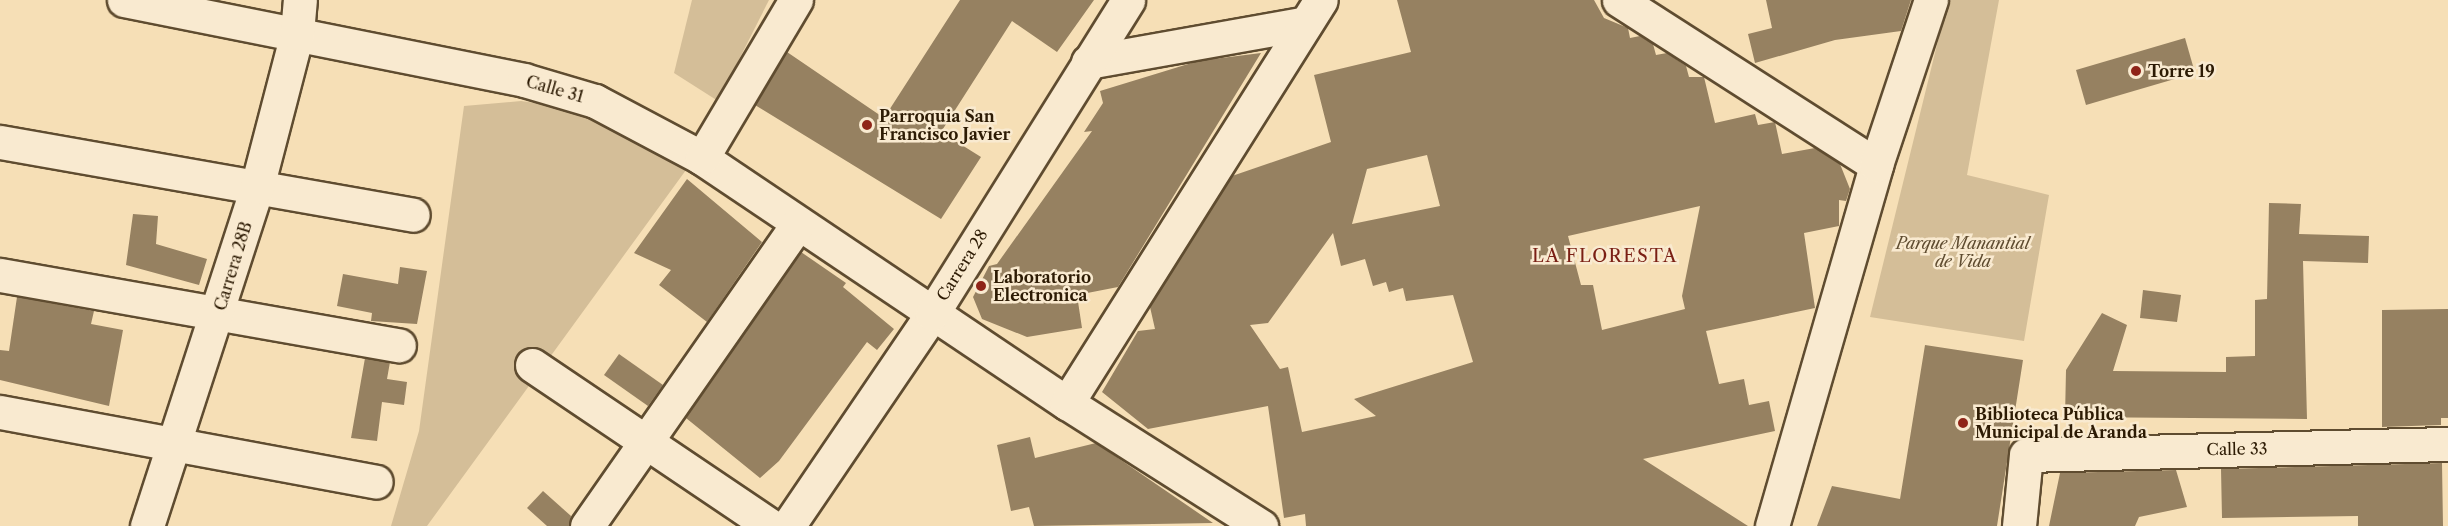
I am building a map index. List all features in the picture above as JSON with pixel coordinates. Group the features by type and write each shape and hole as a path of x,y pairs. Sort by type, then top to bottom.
{"street":[{"name":"Calle 31","path":"124,0 524,80 595,101 702,158 1067,403 1261,526"},
{"name":"Carrera 28B","path":"147,526 177,445 256,187 297,33 300,0"},
{"path":"702,158 796,0"},
{"name":"Carrera 28","path":"788,526 932,314 1128,0"},
{"path":"1619,0 1876,165"},
{"path":"1772,526 1876,165 1931,0"},
{"path":"1088,62 1314,11"},
{"path":"1067,403 1314,11"},
{"path":"0,142 413,215"},
{"path":"587,526 648,444 798,224"},
{"path":"0,275 399,345"},
{"path":"531,364 771,526"},
{"path":"0,412 376,482"},
{"name":"Calle 33","path":"2019,526 2026,454 2448,444"}],"green space":[{"path":"692,0 769,0 718,101 674,73"},
{"name":"Parque Manantial de Vida","path":"1948,0 1999,0 1967,175 2049,195 2024,341 1870,317"},
{"path":"521,101 571,108 638,139 686,170 427,526 391,526 419,431 464,106"}],"building":[{"name":"Parroquia San Francisco Javier","path":"960,0 1094,0 1057,52 1012,21 941,132 981,157 941,219 755,105 787,52 884,118"},
{"path":"1397,0 1594,0 1604,18 1628,28 1630,38 1640,36 1653,44 1656,55 1667,53 1686,66 1689,77 1704,77 1715,123 1755,114 1758,125 1775,122 1782,154 1815,148 1840,164 1850,189 1846,201 1839,200 1839,226 1804,233 1815,308 1706,331 1719,384 1744,379 1749,405 1769,401 1775,431 1643,459 1748,526 1306,526 1305,514 1284,518 1268,406 1148,429 1102,392 1138,331 1155,329 1150,307 1232,176 1331,142 1314,75 1411,52","holes":["1427,155 1440,206 1352,224 1367,169","1700,206 1682,296 1685,309 1602,330 1593,285 1581,285 1568,236","1333,233 1341,266 1365,259 1373,286 1386,282 1389,292 1403,288 1406,301 1453,295 1473,362 1354,399 1376,416 1302,432 1288,367 1280,369 1250,325 1268,323"]},
{"path":"1766,0 1911,0 1901,31 1835,40 1755,63 1748,34 1772,28"},
{"name":"Torre 19","path":"2185,38 2195,73 2086,105 2076,70"},
{"path":"1261,53 1118,287 1077,295 1082,328 1027,337 982,319 973,297 989,266 997,264 1092,131 1084,132 1103,103 1100,91 1198,61"},
{"path":"687,179 762,242 707,322 659,285 671,270 634,253"},
{"path":"2269,203 2301,204 2299,234 2369,236 2368,263 2303,261 2307,419 2065,417 2066,370 2102,313 2127,325 2113,371 2226,372 2226,357 2255,356 2255,300 2267,299"},
{"path":"133,214 158,216 156,244 207,259 199,285 126,265"},
{"path":"801,252 846,283 843,287 894,329 877,350 867,342 779,461 760,478 686,418"},
{"path":"400,267 427,271 417,324 371,321 372,313 337,306 343,274 398,284"},
{"path":"2143,290 2181,295 2177,322 2140,318"},
{"path":"17,297 94,311 91,324 123,330 109,406 0,380 0,350 9,351"},
{"path":"2448,309 2448,418 2441,418 2441,425 2382,427 2382,310"},
{"name":"Biblioteca Pública Municipal de Aranda","path":"1925,345 2023,360 1997,526 1817,526 1832,486 1900,499"},
{"path":"619,354 663,385 648,406 604,375"},
{"path":"365,358 390,362 387,379 407,382 404,405 382,402 377,441 351,438"},
{"path":"1030,437 1035,458 1096,443 1213,523 1034,526 1029,507 1011,511 997,445"},
{"path":"2442,463 2443,526 2358,526 2358,516 2222,518 2221,469"},
{"path":"2176,470 2187,507 2139,517 2135,526 2049,526 2060,473"},
{"path":"543,491 571,516 569,526 547,526 527,508"}],"place":[{"name":"Torre 19","path":"2136,71"},
{"name":"Parroquia San Francisco Javier","path":"867,125"},
{"name":"Laboratorio Electronica","path":"981,286"},
{"name":"Biblioteca Pública Municipal de Aranda","path":"1963,423"}],"district":[{"name":"LA FLORESTA","path":"1605,256"}]}
